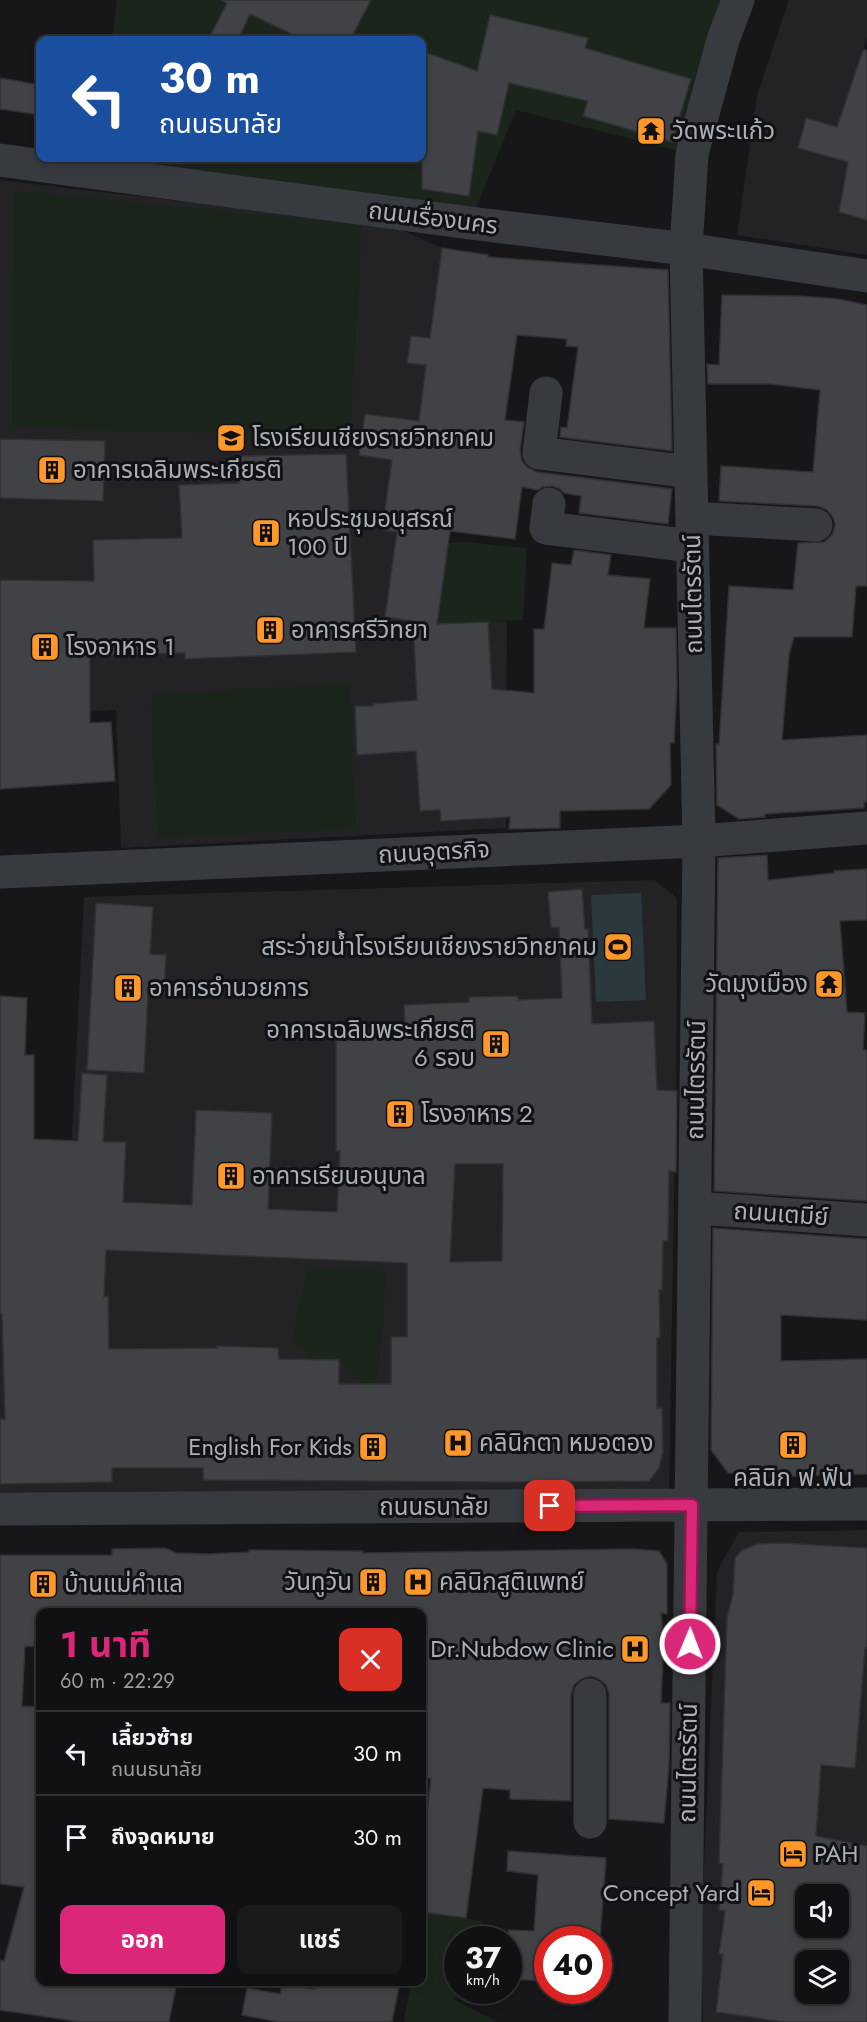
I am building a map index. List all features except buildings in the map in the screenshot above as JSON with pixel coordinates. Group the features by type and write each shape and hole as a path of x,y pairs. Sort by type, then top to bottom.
{"street":[{"name":"ถนนไตรรัตน์","path":"685,2022 699,841 686,249 692,154 723,40 738,0"},
{"name":"ถนนเรื่องนคร","path":"0,160 470,223 686,249 867,276"},
{"path":"546,393 539,453 691,472"},
{"path":"549,504 546,528 692,532 816,525"},
{"name":"ถนนอุตรกิจ","path":"0,872 699,841 867,828"},
{"name":"ถนนเตมีย์","path":"695,1208 867,1220"},
{"name":"ถนนธนาลัย","path":"0,1509 867,1504"},
{"path":"590,1695 590,1822"}],"shaded area":[{"name":"วัดพระแก้ว","path":"117,0 738,0 692,154 516,110 470,223 122,162 426,162 426,36 112,36"},
{"path":"789,0 867,0 867,38 837,127 806,119 798,148 848,162 867,220 867,255 737,235 757,96"},
{"name":"โรงเรียนเชียงรายวิทยาคม","path":"0,180 392,226 442,248 488,255 437,624 507,621 506,828 121,848 116,710 0,717"},
{"path":"14,191 362,224 350,437 12,427"},
{"path":"463,542 527,548 523,620 437,625 448,543"},
{"path":"349,684 356,828 158,838 151,694"},
{"path":"654,880 677,898 669,1491 0,1492 0,1192 69,1195 84,897"},
{"name":"สระว่ายน้ำโรงเรียนเชียงรายวิทยาคม","path":"641,893 646,1000 596,1002 591,895"},
{"path":"308,1267 387,1271 377,1384 362,1384 339,1360 313,1360 292,1341"},
{"path":"867,1530 867,2022 703,2022 701,1936 717,1571 739,1532"},
{"path":"426,1912 482,1921 481,1926 444,1926 444,2004 463,2004 497,2022 404,2022 410,1986 426,1986"}],"place":[{"name":"วัดพระแก้ว","path":"651,131"},
{"name":"โรงเรียนเชียงรายวิทยาคม","path":"231,438"},
{"name":"อาคารเฉลิมพระเกียรติ","path":"52,470"},
{"name":"หอประชุมอนุสรณ์ 100 ปี","path":"266,533"},
{"name":"อาคารศรีวิทยา","path":"270,630"},
{"name":"โรงอาหาร 1","path":"45,647"},
{"name":"สระว่ายน้ำโรงเรียนเชียงรายวิทยาคม","path":"618,947"},
{"name":"วัดมุงเมือง","path":"829,984"},
{"name":"อาคารอำนวยการ","path":"128,988"},
{"name":"อาคารเฉลิมพระเกียรติ 6 รอบ","path":"496,1044"},
{"name":"โรงอาหาร 2","path":"400,1114"},
{"name":"อาคารเรียนอนุบาล","path":"231,1176"},
{"name":"คลินิกตา หมอตอง","path":"458,1443"},
{"name":"คลินิก ฟ.ฟัน","path":"793,1445"},
{"name":"English For Kids","path":"373,1447"},
{"name":"วันทูวัน","path":"373,1582"},
{"name":"คลินิกสูติแพทย์","path":"418,1582"},
{"name":"บ้านแม่คำแล","path":"43,1584"},
{"name":"Dr.Nubdow Clinic","path":"635,1649"},
{"name":"PAH","path":"793,1854"},
{"name":"Concept Yard","path":"761,1893"}],"route":[{"path":"550,1506 692,1505 690,1644"}]}
